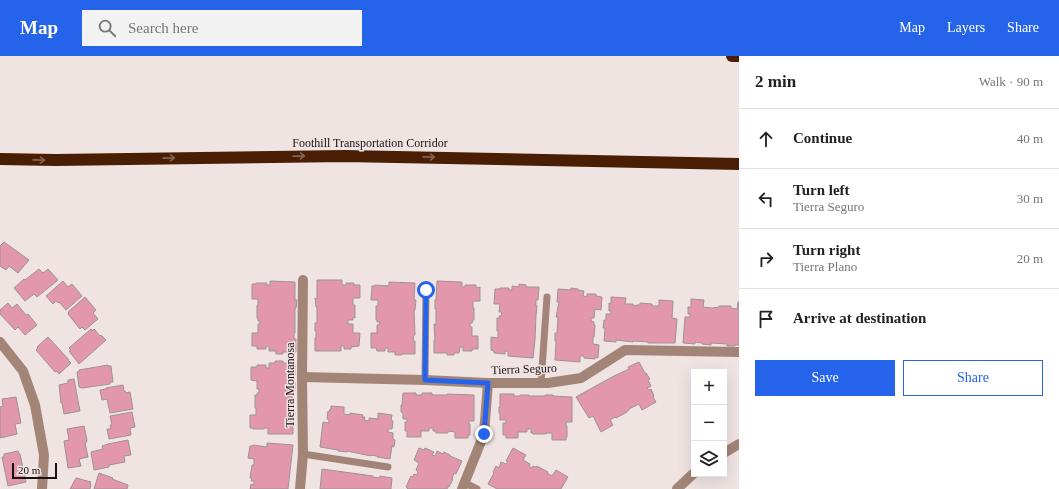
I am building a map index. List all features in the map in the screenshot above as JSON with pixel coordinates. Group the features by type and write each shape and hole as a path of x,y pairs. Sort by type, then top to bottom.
{"highway":[{"path":"732,56 739,56"},
{"name":"Foothill Transportation Corridor","path":"0,159 55,160 345,156 739,164"}],"street":[{"name":"Tierra Montanosa","path":"300,489 303,454 303,280"},
{"path":"0,342 23,371 35,405 44,455 42,489"},
{"name":"Tierra Seguro","path":"302,377 488,383 548,383 581,378 625,350 739,352"},
{"path":"463,486 484,434 488,383"},
{"path":"727,451 739,444"},
{"path":"677,489 691,476"}],"lane":[{"path":"425,380 426,290"},
{"path":"541,383 546,296"},
{"path":"303,454 388,467"},
{"path":"463,486 476,489"}],"building":[{"path":"4,242 29,260 18,273 9,266 6,270 0,266 0,246"},
{"path":"39,269 43,273 48,269 58,280 37,297 34,294 25,301 14,288"},
{"path":"317,280 342,280 342,285 346,285 346,283 354,283 354,285 360,285 360,298 353,298 353,305 355,305 355,318 353,317 353,320 348,320 348,324 353,324 353,333 360,333 359,346 351,347 351,349 344,349 344,346 341,346 341,351 315,351 315,323 317,323 317,307 315,298 317,299"},
{"path":"63,281 68,287 72,284 82,296 66,310 59,302 58,303 56,301 53,304 46,296"},
{"path":"270,281 295,282 295,300 297,300 295,308 294,339 296,339 296,352 283,352 283,354 276,354 276,351 269,351 269,346 266,346 266,349 257,349 257,346 252,346 252,333 258,333 258,324 260,324 260,321 258,321 257,318 258,299 252,299 252,284 267,283 266,285 270,285"},
{"path":"437,281 462,282 462,287 465,287 465,285 476,285 476,288 480,287 480,301 473,301 474,320 470,323 470,327 472,327 472,336 478,336 478,349 463,351 463,347 460,347 459,353 454,353 454,355 447,355 447,353 434,353 434,324 436,325 435,300"},
{"path":"389,282 415,283 415,335 413,341 415,341 415,354 395,355 395,352 388,352 388,348 385,348 385,351 377,351 376,348 371,348 371,333 377,333 377,325 379,325 380,322 377,322 376,320 376,306 378,306 378,300 371,300 372,286 389,286"},
{"path":"519,284 526,285 526,287 539,287 538,300 536,300 537,306 533,358 508,356 508,351 505,351 505,354 494,353 494,351 491,350 491,337 498,338 497,318 499,319 502,312 499,312 500,304 494,304 495,289 509,288 509,290 512,290 512,286 519,287"},
{"path":"571,288 584,291 583,296 587,297 587,294 596,294 596,296 602,297 601,310 595,309 594,318 591,318 591,321 594,322 595,325 593,344 599,345 598,358 584,358 584,356 580,356 580,362 555,360 555,333 557,333 558,317 556,317 559,302 557,302 558,289 571,290"},
{"path":"85,297 96,310 93,313 98,319 85,330 82,327 80,329 68,312"},
{"path":"611,297 626,298 625,304 633,304 637,306 640,305 640,303 659,306 659,300 673,301 672,318 677,319 675,343 648,343 616,340 616,342 604,341 604,320 606,320 606,314 611,314 611,311 609,311 609,303 611,304"},
{"path":"691,299 704,300 703,307 712,308 719,306 731,306 731,308 737,309 739,302 739,345 727,346 727,344 711,343 711,345 695,342 695,344 683,343 685,317 690,317 690,314 688,314 688,307 691,307"},
{"path":"8,303 12,308 17,304 37,325 25,335 18,327 15,330 0,314 0,310"},
{"path":"91,329 92,331 94,329 106,340 79,364 69,351 71,350 69,348"},
{"path":"48,337 71,363 59,374 57,371 55,372 36,350 38,348 37,347"},
{"path":"275,361 295,363 295,376 293,376 293,382 295,382 295,391 293,391 293,406 295,415 293,415 293,434 268,434 268,428 250,428 250,415 256,415 255,395 257,396 257,393 259,393 259,389 257,389 257,381 251,380 251,367 266,365 266,368 269,368 269,363 275,363"},
{"path":"639,362 650,379 648,380 651,386 647,388 649,390 651,389 656,402 642,410 639,404 629,409 627,412 610,420 613,425 601,432 593,416 589,418 576,397 629,369 628,367"},
{"path":"108,365 111,366 113,382 110,382 110,384 82,388 79,387 77,372 79,372 79,370"},
{"path":"74,379 80,411 64,414 59,385 68,383 68,380"},
{"path":"123,385 126,393 130,392 133,409 110,413 107,399 102,400 100,390"},
{"path":"403,393 416,393 416,395 422,395 422,393 432,393 432,395 474,395 474,421 469,421 470,435 468,435 468,438 455,438 455,432 448,431 448,433 436,433 436,431 433,431 433,428 429,428 429,431 421,431 421,437 407,437 405,422 407,422 407,419 403,419 403,413 401,412"},
{"path":"500,394 514,394 514,396 553,395 572,397 572,422 566,422 566,440 552,440 552,433 533,434 531,433 531,429 527,429 527,432 518,432 518,438 506,438 506,435 503,435 503,423 506,423 506,420 500,420 499,413"},
{"path":"16,397 21,423 15,424 17,434 0,438 0,407 3,406 2,399"},
{"path":"331,406 344,407 344,414 350,415 350,413 363,415 362,417 365,417 364,420 369,421 369,418 378,419 378,413 392,415 392,429 388,429 388,432 393,433 393,439 395,440 394,447 392,446 390,459 320,447 323,422 329,423 329,420 327,419 328,411 329,412 331,409"},
{"path":"132,412 135,427 130,428 131,435 109,439 107,429 111,429 110,425 112,425 110,416"},
{"path":"84,426 88,457 79,459 81,466 68,468 64,441 69,440 67,429"},
{"path":"128,440 131,455 124,456 125,462 94,470 91,452 103,449 102,446 108,444"},
{"path":"267,443 293,445 288,489 250,489 251,484 254,485 254,481 251,481 252,478 250,478 252,465 254,465 254,459 248,458 250,446 267,447"},
{"path":"419,448 424,450 425,448 434,452 432,455 435,456 437,451 443,454 444,452 462,461 456,474 454,473 453,479 447,489 407,489 408,488 406,487 411,476 413,477 414,474 417,475 418,472 416,470 419,463 414,460"},
{"path":"513,448 526,455 523,460 530,464 529,466 532,468 533,466 537,466 552,476 556,470 568,477 561,489 497,489 488,484 496,466 499,468 501,462 506,464 508,462 506,461"},
{"path":"18,451 26,482 8,486 2,457 4,457 4,454"},
{"path":"322,469 379,478 380,476 392,478 391,489 320,489"},
{"path":"99,473 128,485 127,489 94,489"},
{"path":"76,478 91,482 90,489 70,489"}],"route":[{"path":"426,290 425,380 488,383 484,434"}]}
